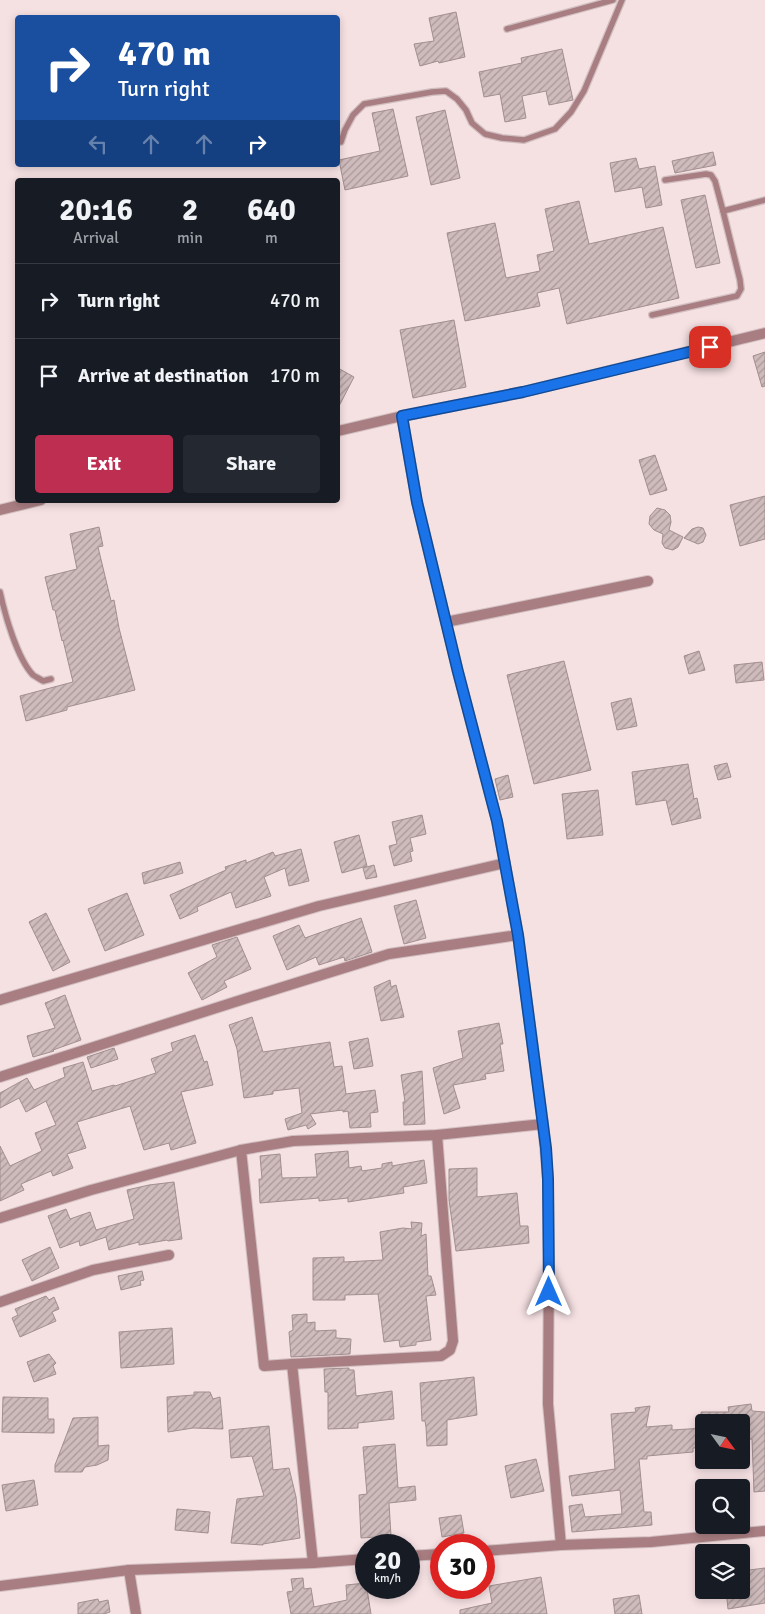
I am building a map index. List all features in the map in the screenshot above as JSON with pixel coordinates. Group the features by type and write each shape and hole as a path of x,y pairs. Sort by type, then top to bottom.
{"street":[{"path":"340,431 523,392 765,333"},
{"path":"402,416 417,502 497,821 518,935 543,1124 548,1198 548,1404 561,1546"},
{"path":"0,510 29,503"},
{"path":"446,622 648,581"},
{"path":"0,1000 319,906 504,863"},
{"path":"0,1077 389,954 518,935"},
{"path":"0,1218 241,1150 293,1141 437,1135 543,1124"},
{"path":"241,1150 264,1366 440,1356 450,1350 453,1341 437,1135"},
{"path":"0,1302 93,1270 170,1255"},
{"path":"292,1364 312,1563"},
{"path":"495,1550 651,1542 765,1531"},
{"path":"0,1586 129,1570 355,1560"},
{"path":"129,1570 136,1614"}],"lane":[{"path":"507,29 613,0"},
{"path":"341,142 353,115 364,104 446,91 458,99 466,110 472,124 485,134 524,140 555,128 571,112 584,91 622,0"},
{"path":"652,315 737,296 741,289 715,181 706,174 665,180"},
{"path":"723,211 765,200"},
{"path":"0,592 18,649 26,664 34,675 43,681 51,679"}],"building":[{"path":"456,12 465,57 420,66 414,44 434,41 429,18"},
{"path":"562,49 573,100 549,105 546,91 522,96 526,118 505,122 500,94 484,97 479,72 522,63 521,58"},
{"path":"393,109 408,176 345,190 340,160 380,151 372,113"},
{"path":"445,110 460,178 431,185 416,117"},
{"path":"713,152 716,165 675,173 672,161"},
{"path":"636,158 639,169 655,166 662,205 646,208 642,187 615,192 610,163"},
{"path":"705,195 720,263 696,268 681,200"},
{"path":"579,201 589,244 663,227 679,298 567,324 559,288 537,293 540,306 465,321 447,233 495,223 506,278 540,271 537,255 554,251 545,209"},
{"path":"454,320 466,387 413,398 400,330"},
{"path":"765,352 765,386 762,387 753,356"},
{"path":"340,369 354,377 340,404"},
{"path":"655,455 667,490 650,495 639,460"},
{"path":"765,496 765,539 740,546 730,505"},
{"path":"657,508 665,510 670,515 669,530 683,537 678,547 673,550 665,548 662,543 663,534 654,530 649,524 650,516"},
{"path":"99,527 103,546 98,547 111,601 114,600 135,690 67,707 67,710 26,721 20,696 73,682 45,577 77,569 70,534"},
{"path":"703,528 706,535 703,542 698,544 684,538 692,529"},
{"path":"699,651 705,670 689,674 684,656"},
{"path":"564,661 591,770 534,784 507,675"},
{"path":"762,662 764,680 736,683 734,665"},
{"path":"631,698 637,726 617,730 611,703"},
{"path":"727,763 731,777 718,780 714,766"},
{"path":"688,764 694,799 697,798 701,818 672,825 666,800 636,805 632,772"},
{"path":"508,775 513,797 500,800 495,779"},
{"path":"598,790 603,835 567,839 562,794"},
{"path":"422,815 426,834 410,838 413,851 410,852 412,861 394,866 389,846 397,844 392,822"},
{"path":"359,835 367,866 342,873 334,842"},
{"path":"301,849 309,881 289,886 285,868 264,877 271,896 236,908 231,892 197,907 198,911 180,919 170,895 226,870 225,867 246,860 246,863 273,852 275,856"},
{"path":"180,862 183,873 144,884 142,873"},
{"path":"374,865 377,877 366,879 363,868"},
{"path":"127,893 144,935 105,951 88,909"},
{"path":"416,900 426,938 404,944 394,906"},
{"path":"46,913 70,962 53,971 29,922"},
{"path":"361,918 372,952 345,961 344,957 319,965 316,957 287,970 273,936 299,925 305,938"},
{"path":"237,937 251,969 224,981 227,987 202,1000 188,973 217,957 212,945"},
{"path":"390,980 391,987 396,985 404,1017 381,1021 374,987"},
{"path":"65,995 81,1040 33,1057 27,1036 55,1028 45,1003"},
{"path":"252,1017 263,1052 330,1042 334,1067 342,1066 346,1094 375,1090 378,1112 370,1113 371,1127 350,1128 348,1111 343,1112 343,1110 310,1114 316,1124 308,1129 306,1125 288,1130 285,1119 302,1113 299,1088 273,1091 273,1094 244,1098 237,1049 229,1025"},
{"path":"499,1023 503,1044 500,1044 504,1071 485,1074 486,1079 453,1085 460,1108 444,1114 433,1068 463,1058 458,1031"},
{"path":"195,1035 204,1062 207,1061 213,1085 181,1092 196,1143 171,1150 169,1143 144,1150 130,1106 77,1122 86,1148 67,1154 73,1168 53,1176 51,1171 21,1184 24,1190 0,1201 0,1146 10,1166 42,1151 35,1133 56,1125 46,1101 26,1112 19,1098 0,1108 0,1093 27,1078 34,1090 65,1077 63,1068 83,1062 92,1091 115,1086 156,1073 151,1059 173,1051 171,1043"},
{"path":"368,1038 373,1066 354,1069 349,1042"},
{"path":"114,1048 118,1059 91,1068 87,1057"},
{"path":"422,1071 425,1124 404,1125 403,1102 405,1102 401,1075"},
{"path":"348,1151 349,1168 361,1166 362,1171 382,1168 382,1164 392,1162 392,1166 424,1160 427,1183 403,1187 404,1193 348,1202 348,1198 319,1201 319,1198 260,1203 259,1179 262,1179 260,1156 280,1154 282,1178 317,1177 315,1154"},
{"path":"477,1168 477,1197 517,1193 520,1226 528,1226 529,1243 456,1251 449,1200 449,1169"},
{"path":"174,1182 182,1239 139,1245 139,1242 109,1250 106,1237 80,1246 79,1241 60,1248 48,1216 66,1209 70,1219 90,1212 96,1230 134,1219 127,1190"},
{"path":"411,1222 422,1223 421,1236 426,1234 428,1276 431,1276 436,1295 426,1296 431,1340 416,1342 416,1345 400,1347 399,1340 384,1342 378,1294 345,1295 345,1300 313,1300 313,1258 344,1257 344,1262 383,1260 380,1232 403,1228 412,1229"},
{"path":"50,1247 59,1268 32,1281 22,1260"},
{"path":"142,1271 144,1280 140,1281 141,1285 121,1290 118,1276"},
{"path":"46,1296 49,1300 54,1297 59,1309 52,1312 56,1321 20,1337 12,1318 18,1315 15,1309"},
{"path":"307,1314 307,1323 315,1322 315,1331 336,1330 336,1338 351,1339 350,1354 291,1357 289,1332 293,1330 292,1315"},
{"path":"172,1328 174,1364 121,1368 119,1332"},
{"path":"49,1354 56,1363 53,1366 56,1374 34,1382 27,1362"},
{"path":"349,1368 349,1370 354,1370 356,1396 392,1391 394,1419 358,1423 358,1428 328,1429 328,1392 325,1392 324,1369"},
{"path":"474,1377 477,1415 447,1420 447,1445 427,1446 425,1421 422,1421 420,1383"},
{"path":"194,1392 210,1392 213,1399 220,1397 223,1429 193,1428 168,1432 167,1397 194,1395"},
{"path":"3,1397 48,1398 48,1419 54,1419 54,1433 2,1432"},
{"path":"751,1404 752,1411 765,1412 765,1491 754,1492 750,1414 701,1414 701,1412 729,1412 728,1407"},
{"path":"650,1406 646,1427 672,1425 672,1430 695,1429 695,1448 693,1448 693,1452 647,1456 647,1459 639,1459 644,1512 651,1512 652,1525 572,1532 569,1506 582,1504 585,1517 622,1514 620,1490 572,1496 569,1476 615,1469 611,1414 636,1412 635,1408"},
{"path":"98,1417 98,1446 109,1445 108,1460 97,1465 85,1467 82,1472 55,1472 55,1465 73,1418"},
{"path":"269,1426 273,1470 289,1468 296,1497 300,1538 263,1545 231,1543 237,1499 264,1496 252,1456 231,1458 229,1430"},
{"path":"395,1444 398,1488 415,1486 416,1500 389,1503 391,1534 361,1534 359,1495 367,1494 363,1447"},
{"path":"536,1459 544,1491 511,1498 505,1466"},
{"path":"34,1480 38,1505 6,1511 2,1485"},
{"path":"177,1509 210,1512 208,1533 175,1530"},
{"path":"461,1515 464,1533 442,1534 439,1518"},
{"path":"765,1568 765,1603 728,1609 727,1599 750,1599 750,1570"},
{"path":"541,1577 547,1614 460,1614 460,1610 492,1603 491,1599 495,1599 495,1585"},
{"path":"303,1578 304,1589 311,1588 314,1607 347,1600 346,1585 355,1584 355,1599 369,1599 371,1614 291,1614 287,1592 293,1591 291,1579"},
{"path":"639,1595 642,1614 615,1614 613,1599"},
{"path":"98,1599 99,1602 108,1600 110,1612 104,1614 78,1614 78,1603"}],"route":[{"path":"549,1292 546,1148 518,935 497,821 458,672 417,502 402,416 523,392 710,347"}]}
